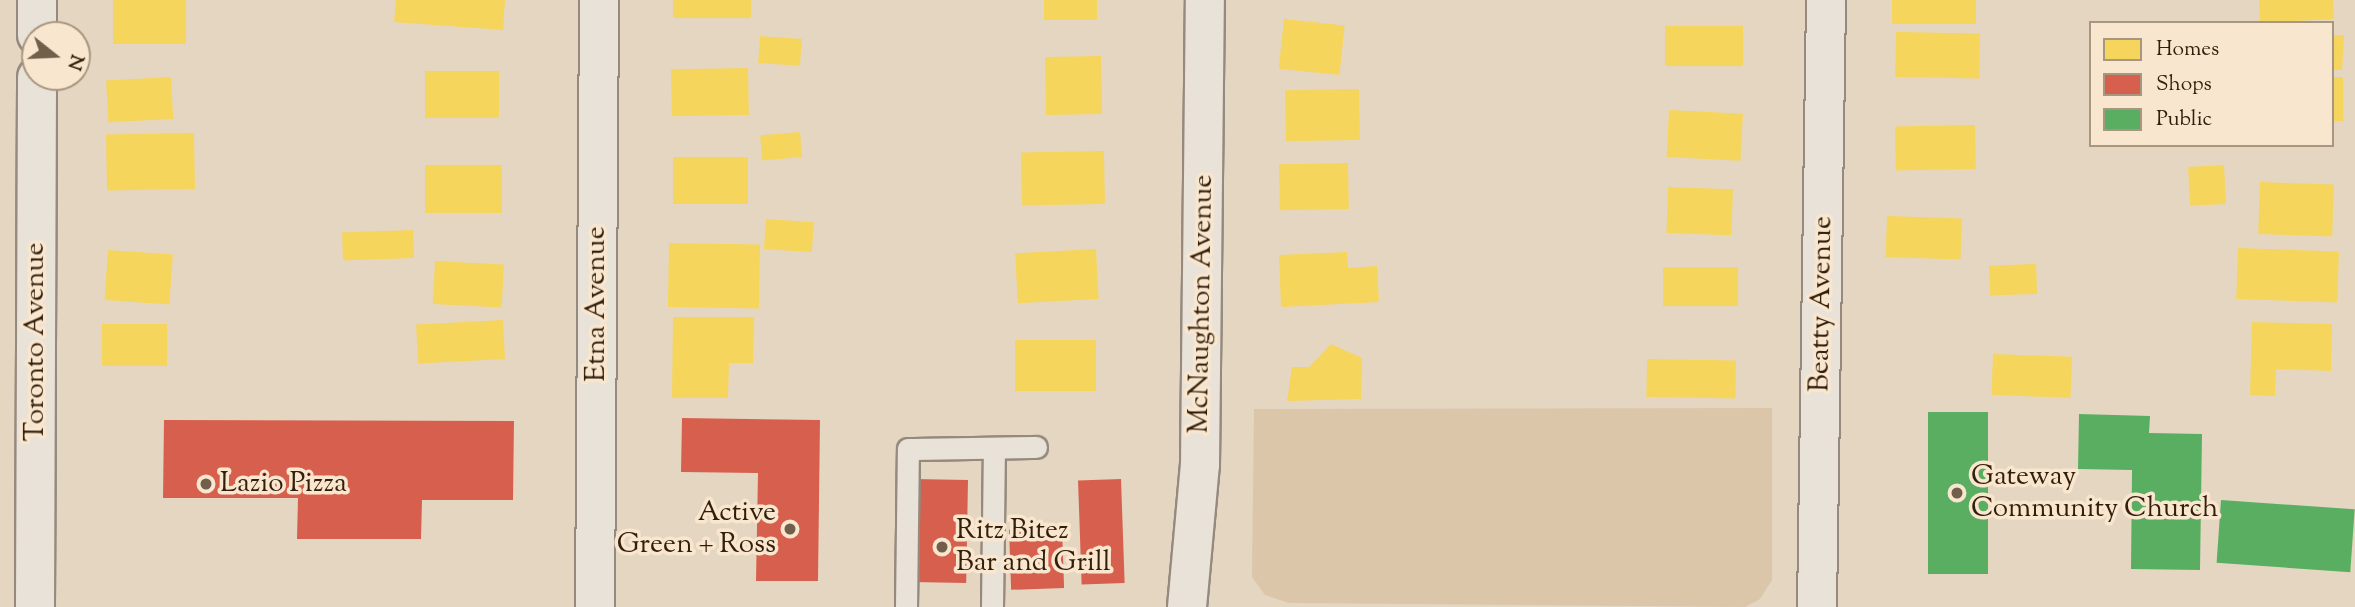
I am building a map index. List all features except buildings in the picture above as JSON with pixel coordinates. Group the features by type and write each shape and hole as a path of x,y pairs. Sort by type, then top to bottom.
{"street":[{"path":"37,0 37,21"},
{"name":"Etna Avenue","path":"595,607 599,0"},
{"name":"McNaughton Avenue","path":"1187,607 1200,466 1205,0"},
{"name":"Beatty Avenue","path":"1817,607 1826,0"},
{"name":"Toronto Avenue","path":"35,607 37,91"}],"lane":[{"path":"906,607 908,449 1036,447"},
{"path":"992,607 994,448"}],"shaded area":[{"path":"1772,408 1772,580 1760,599 1745,607 1289,603 1265,595 1252,577 1254,409"}],"place":[{"name":"Lazio Pizza","path":"206,484"},
{"name":"Gateway Community Church","path":"1957,493"},
{"name":"Active Green + Ross","path":"790,529"},
{"name":"Ritz Bitez Bar and Grill","path":"942,547"}]}
